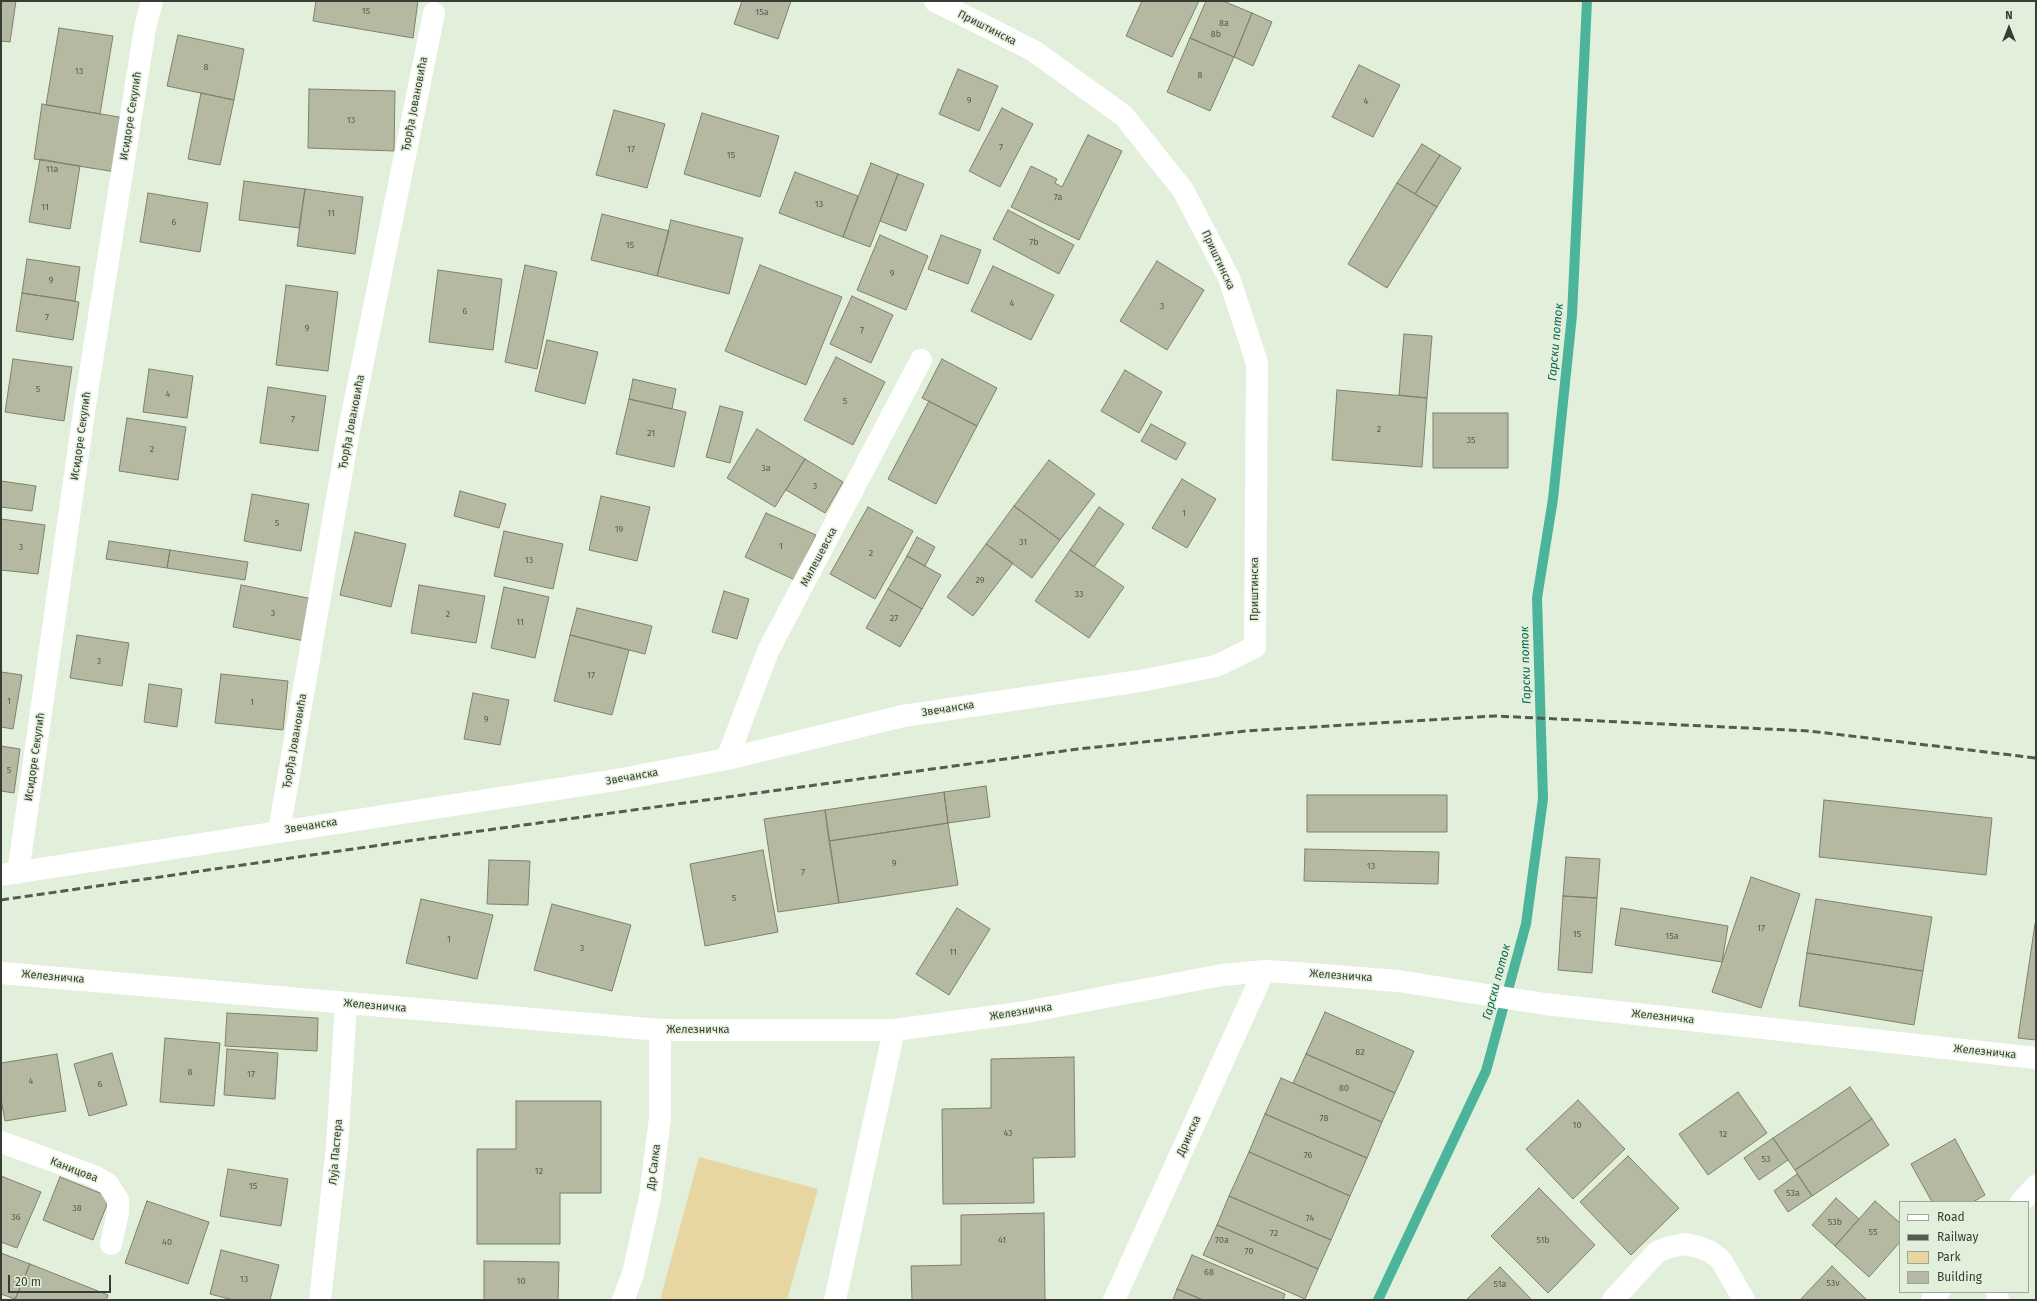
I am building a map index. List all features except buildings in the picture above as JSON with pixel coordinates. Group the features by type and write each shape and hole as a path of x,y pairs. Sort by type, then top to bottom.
{"street":[{"name":"Исидоре Секулић","path":"10,874 145,28 152,1"},
{"name":"Приштинска","path":"935,1 1034,51 1124,116 1183,190 1229,278 1257,363 1255,647"},
{"name":"Ђорђа Јовановића","path":"279,831 349,430 434,14"},
{"name":"Милешевска","path":"728,759 768,651 828,540 921,360"},
{"name":"Звечанска","path":"10,874 279,831 616,780 728,759 903,716 1140,681 1216,666 1255,647"},
{"name":"Железничка","path":"1,973 660,1030 894,1030 1026,1012 1222,975 1264,971 1391,980 1545,1004 2036,1058"},
{"name":"Дринска","path":"1114,1300 1264,971"},
{"name":"Луја Пастера","path":"320,1300 337,1148 346,1004"},
{"name":"Др Салка","path":"622,1300 633,1274 650,1197 660,1118 660,1030"},
{"path":"836,1300 894,1030"},
{"name":"Каницова","path":"1,1142 94,1176 108,1184 118,1200 118,1212 111,1244"},
{"path":"2022,1201 2036,1186"},
{"path":"1613,1300 1657,1252 1670,1247 1685,1244 1711,1252 1721,1260 1744,1300"}],"green space":[{"path":"699,1157 818,1189 787,1300 660,1300"}],"waterway":[{"name":"Гарски поток","path":"1378,1300 1486,1071 1526,924 1543,799 1537,598 1553,499 1572,315 1587,1"}],"railway":[{"path":"1,900 422,839 1078,749 1246,731 1495,716 1809,731 2036,758"}]}
